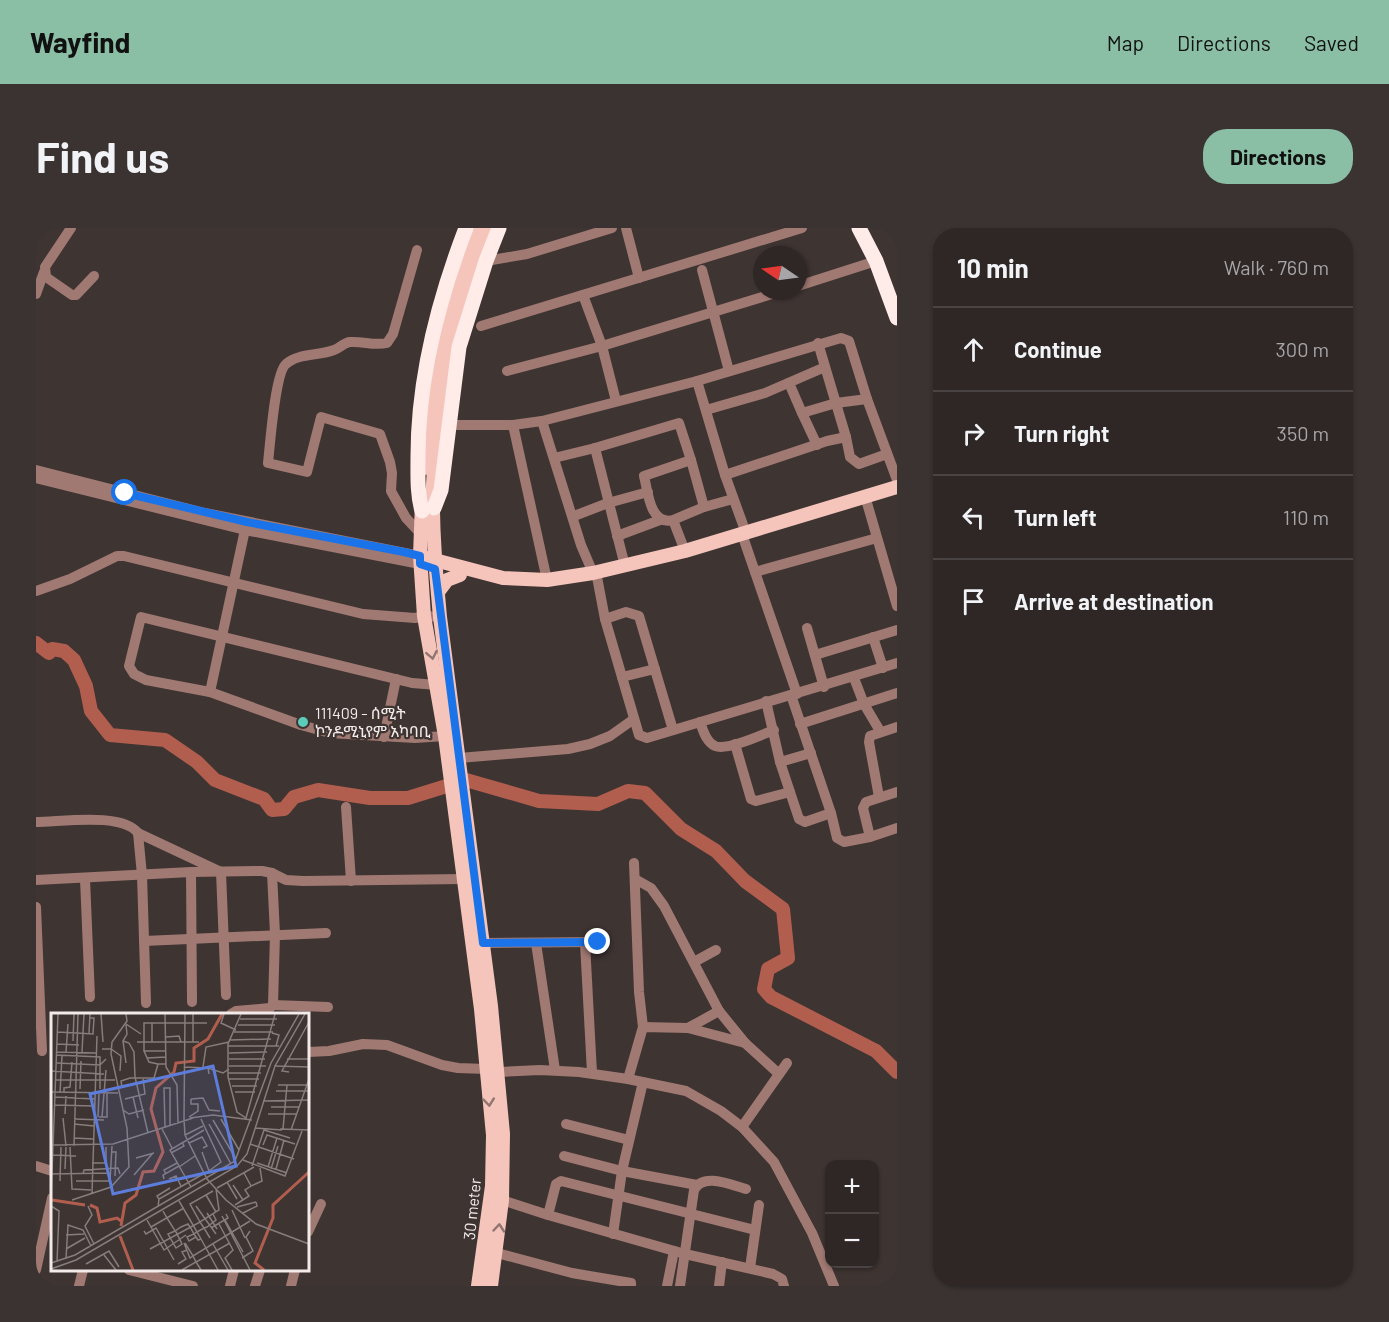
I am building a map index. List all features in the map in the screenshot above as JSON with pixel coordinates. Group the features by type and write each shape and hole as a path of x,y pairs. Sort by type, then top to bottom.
{"highway":[{"path":"428,509 418,488 418,439 425,371 437,316 466,228"},
{"path":"428,509 441,489 459,346 499,228"},
{"path":"859,228 876,261 897,318"}],"main road":[{"path":"478,228 451,308 439,358 428,425 428,509 457,768 463,879 481,1009 503,1134 502,1200 491,1286"},
{"path":"428,486 450,352 481,246 489,228"},
{"path":"420,560 503,578 547,580 655,567 897,488"},
{"path":"435,564 460,576 489,582 549,586 897,496"},
{"path":"428,509 421,534 420,560 424,616 445,736 457,768"},
{"path":"438,592 447,580 460,576"},
{"path":"458,790 483,943 492,1071"},
{"name":"30 meter","path":"478,1286 492,1186 492,1071"}],"street":[{"path":"36,294 45,267 71,228"},
{"path":"486,261 527,254 612,228"},
{"path":"626,228 639,278"},
{"path":"481,326 802,228"},
{"path":"417,250 393,334 387,343 377,346 352,342 343,344 336,350 298,358 286,363 278,383 268,463 307,472 321,417 380,434 390,462 391,491 406,518 421,534"},
{"path":"807,283 876,261"},
{"path":"702,270 729,371"},
{"path":"44,272 46,277 72,295 76,295 94,276"},
{"path":"583,295 602,346 616,402"},
{"path":"507,371 602,346 753,300"},
{"path":"448,425 513,425 542,421 697,381 841,338 849,341 867,399 897,480"},
{"path":"818,343 850,457 859,464 887,453"},
{"path":"706,411 789,383 825,367"},
{"path":"697,381 794,694 800,724 837,837 840,841 870,837 897,828"},
{"path":"789,383 817,445"},
{"path":"801,413 836,403 867,399"},
{"path":"542,421 574,516 581,545 595,575 605,619 634,719 642,738 766,701 824,687 897,663"},
{"path":"554,458 679,423 704,507"},
{"path":"513,425 547,580"},
{"path":"725,475 846,437"},
{"path":"594,448 625,566"},
{"path":"690,460 644,476 655,514 660,520 666,522 704,507 733,499"},
{"path":"36,470 246,526"},
{"path":"36,478 246,526 420,560"},
{"path":"574,516 608,503 648,492"},
{"path":"867,503 877,538 892,566 897,606"},
{"path":"617,536 660,520"},
{"path":"672,520 685,551"},
{"path":"210,692 246,526"},
{"path":"755,572 877,538"},
{"path":"36,591 70,579 117,556 363,614 416,618 440,617"},
{"path":"605,619 626,612 639,616 673,730"},
{"path":"437,685 396,679 141,617 129,666 134,674 146,680 210,692 315,730 384,737 445,736"},
{"path":"807,628 824,687"},
{"path":"815,655 897,630"},
{"path":"873,637 883,668"},
{"path":"622,677 655,669"},
{"path":"854,678 864,704 880,731"},
{"path":"384,737 396,679"},
{"path":"800,724 897,693"},
{"path":"766,701 780,762 801,822 831,813"},
{"path":"457,768 590,744 610,736 634,719"},
{"path":"700,722 706,737 714,746 735,744 774,730"},
{"path":"879,797 869,742 870,736 897,727"},
{"path":"735,744 751,799 756,801 790,792"},
{"path":"780,762 811,753"},
{"path":"870,837 863,808 866,802 897,792"},
{"path":"346,807 351,880"},
{"path":"36,822 105,820 125,824 134,828 138,833 221,872"},
{"path":"138,833 142,875 146,1003"},
{"path":"628,1079 643,1027 639,992 633,863"},
{"path":"36,880 191,872 272,873 294,880 463,879"},
{"path":"191,872 192,1002"},
{"path":"221,872 226,995"},
{"path":"272,873 275,934 273,1005"},
{"path":"85,879 90,997"},
{"path":"635,879 651,888 664,906 720,1011 746,1043 779,1074"},
{"path":"36,907 38,1012 44,1052"},
{"path":"144,941 326,933"},
{"path":"483,943 598,942"},
{"path":"536,943 555,1070"},
{"path":"585,943 592,1073"},
{"path":"694,963 716,950"},
{"path":"233,1013 270,1008 273,1005 328,1007"},
{"path":"688,1028 720,1011"},
{"path":"643,1027 688,1028 746,1043"},
{"path":"309,1052 329,1051 363,1044 387,1045 442,1065 492,1071 555,1070 592,1073 686,1091 721,1111 742,1127 774,1162 812,1233 834,1286"},
{"path":"742,1127 787,1064"},
{"path":"613,1234 622,1172 643,1082"},
{"path":"566,1124 629,1140"},
{"path":"564,1156 622,1172 697,1185 707,1180 746,1189"},
{"path":"36,1166 51,1171"},
{"path":"548,1215 558,1182 755,1230"},
{"path":"667,1286 691,1215 697,1185"},
{"path":"502,1200 613,1234 778,1276 782,1279 784,1286"},
{"path":"309,1230 321,1204"},
{"path":"750,1269 759,1205"},
{"path":"36,1270 51,1210"},
{"path":"497,1252 572,1273 631,1283 631,1286"},
{"path":"679,1252 680,1286"},
{"path":"719,1286 722,1263"},
{"path":"79,1286 83,1271"},
{"path":"136,1271 165,1274 193,1286"},
{"path":"230,1286 234,1271"},
{"path":"255,1286 259,1271"},
{"path":"291,1286 295,1271"},
{"path":"140,1286 143,1273"},
{"path":"568,1286 572,1273"}],"waterway":[{"path":"36,643 49,653 52,649 64,651 74,660 86,686 91,711 110,735 165,740 197,762 215,780 264,799 272,810 284,809 294,797 318,790 370,798 408,798 466,780 539,801 598,804 628,791 645,793 681,829 716,851 745,881 783,909 788,958 768,969 764,989 771,997 876,1051 897,1072"}],"place":[{"name":"111409 - ሰሚት ኮንዶሚኒየም አካባቢ","path":"303,722"}],"route":[{"path":"125,493 247,522 404,552 420,556 420,564 435,569 483,943 598,942"}]}
